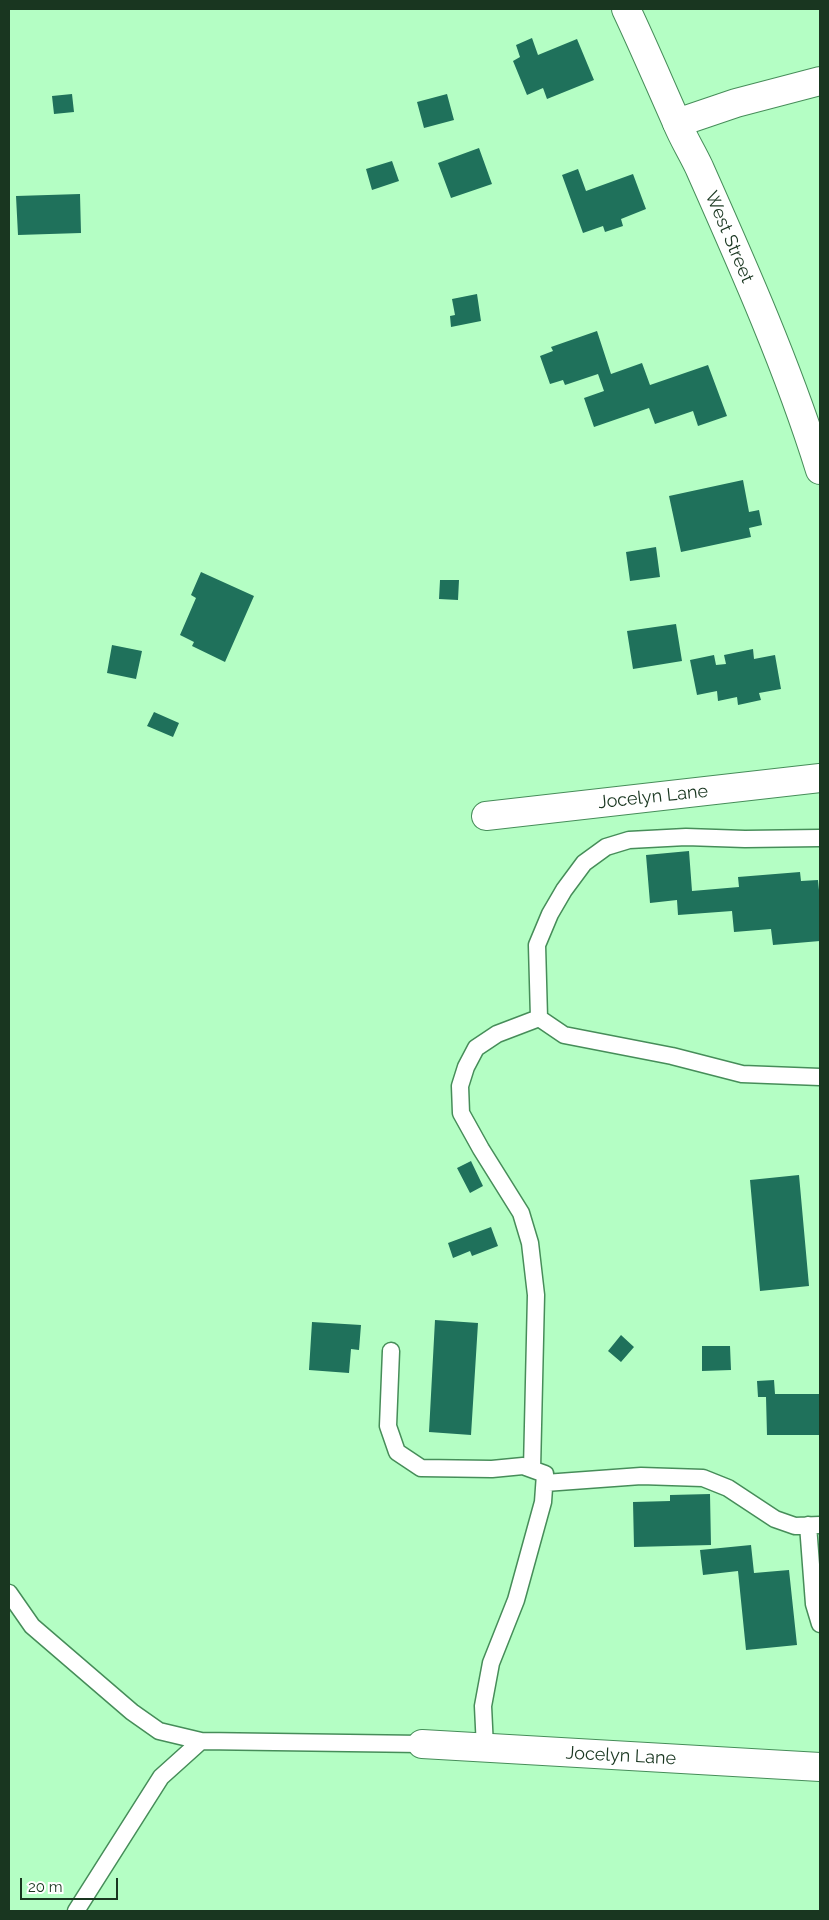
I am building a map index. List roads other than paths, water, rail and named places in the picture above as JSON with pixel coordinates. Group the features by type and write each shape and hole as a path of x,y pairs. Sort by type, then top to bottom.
{"street":[{"name":"West Street","path":"626,9 698,166 766,326 788,379 820,470"},
{"path":"677,123 736,103 820,81"},
{"name":"Jocelyn Lane","path":"486,816 820,778"},
{"name":"Jocelyn Lane","path":"422,1744 820,1767"}],"lane":[{"path":"539,1018 536,945 550,914 564,890 584,863 606,847 630,840 686,837 745,839 820,838"},
{"path":"539,1018 564,1035 672,1056 742,1074 820,1077"},
{"path":"532,1469 536,1295 530,1243 521,1213 480,1149 461,1113 460,1086 466,1067 476,1048 497,1034 539,1018"},
{"path":"391,1351 388,1426 396,1452 421,1468 492,1469 524,1466 545,1474 544,1502 516,1600 492,1663 483,1706 485,1748"},
{"path":"545,1483 641,1476 703,1478 728,1488 775,1520 795,1526 814,1525 814,1604 820,1624"},
{"path":"9,1593 32,1626 132,1712 159,1731 201,1741 422,1744"},
{"path":"76,1911 162,1777 201,1741"}]}
